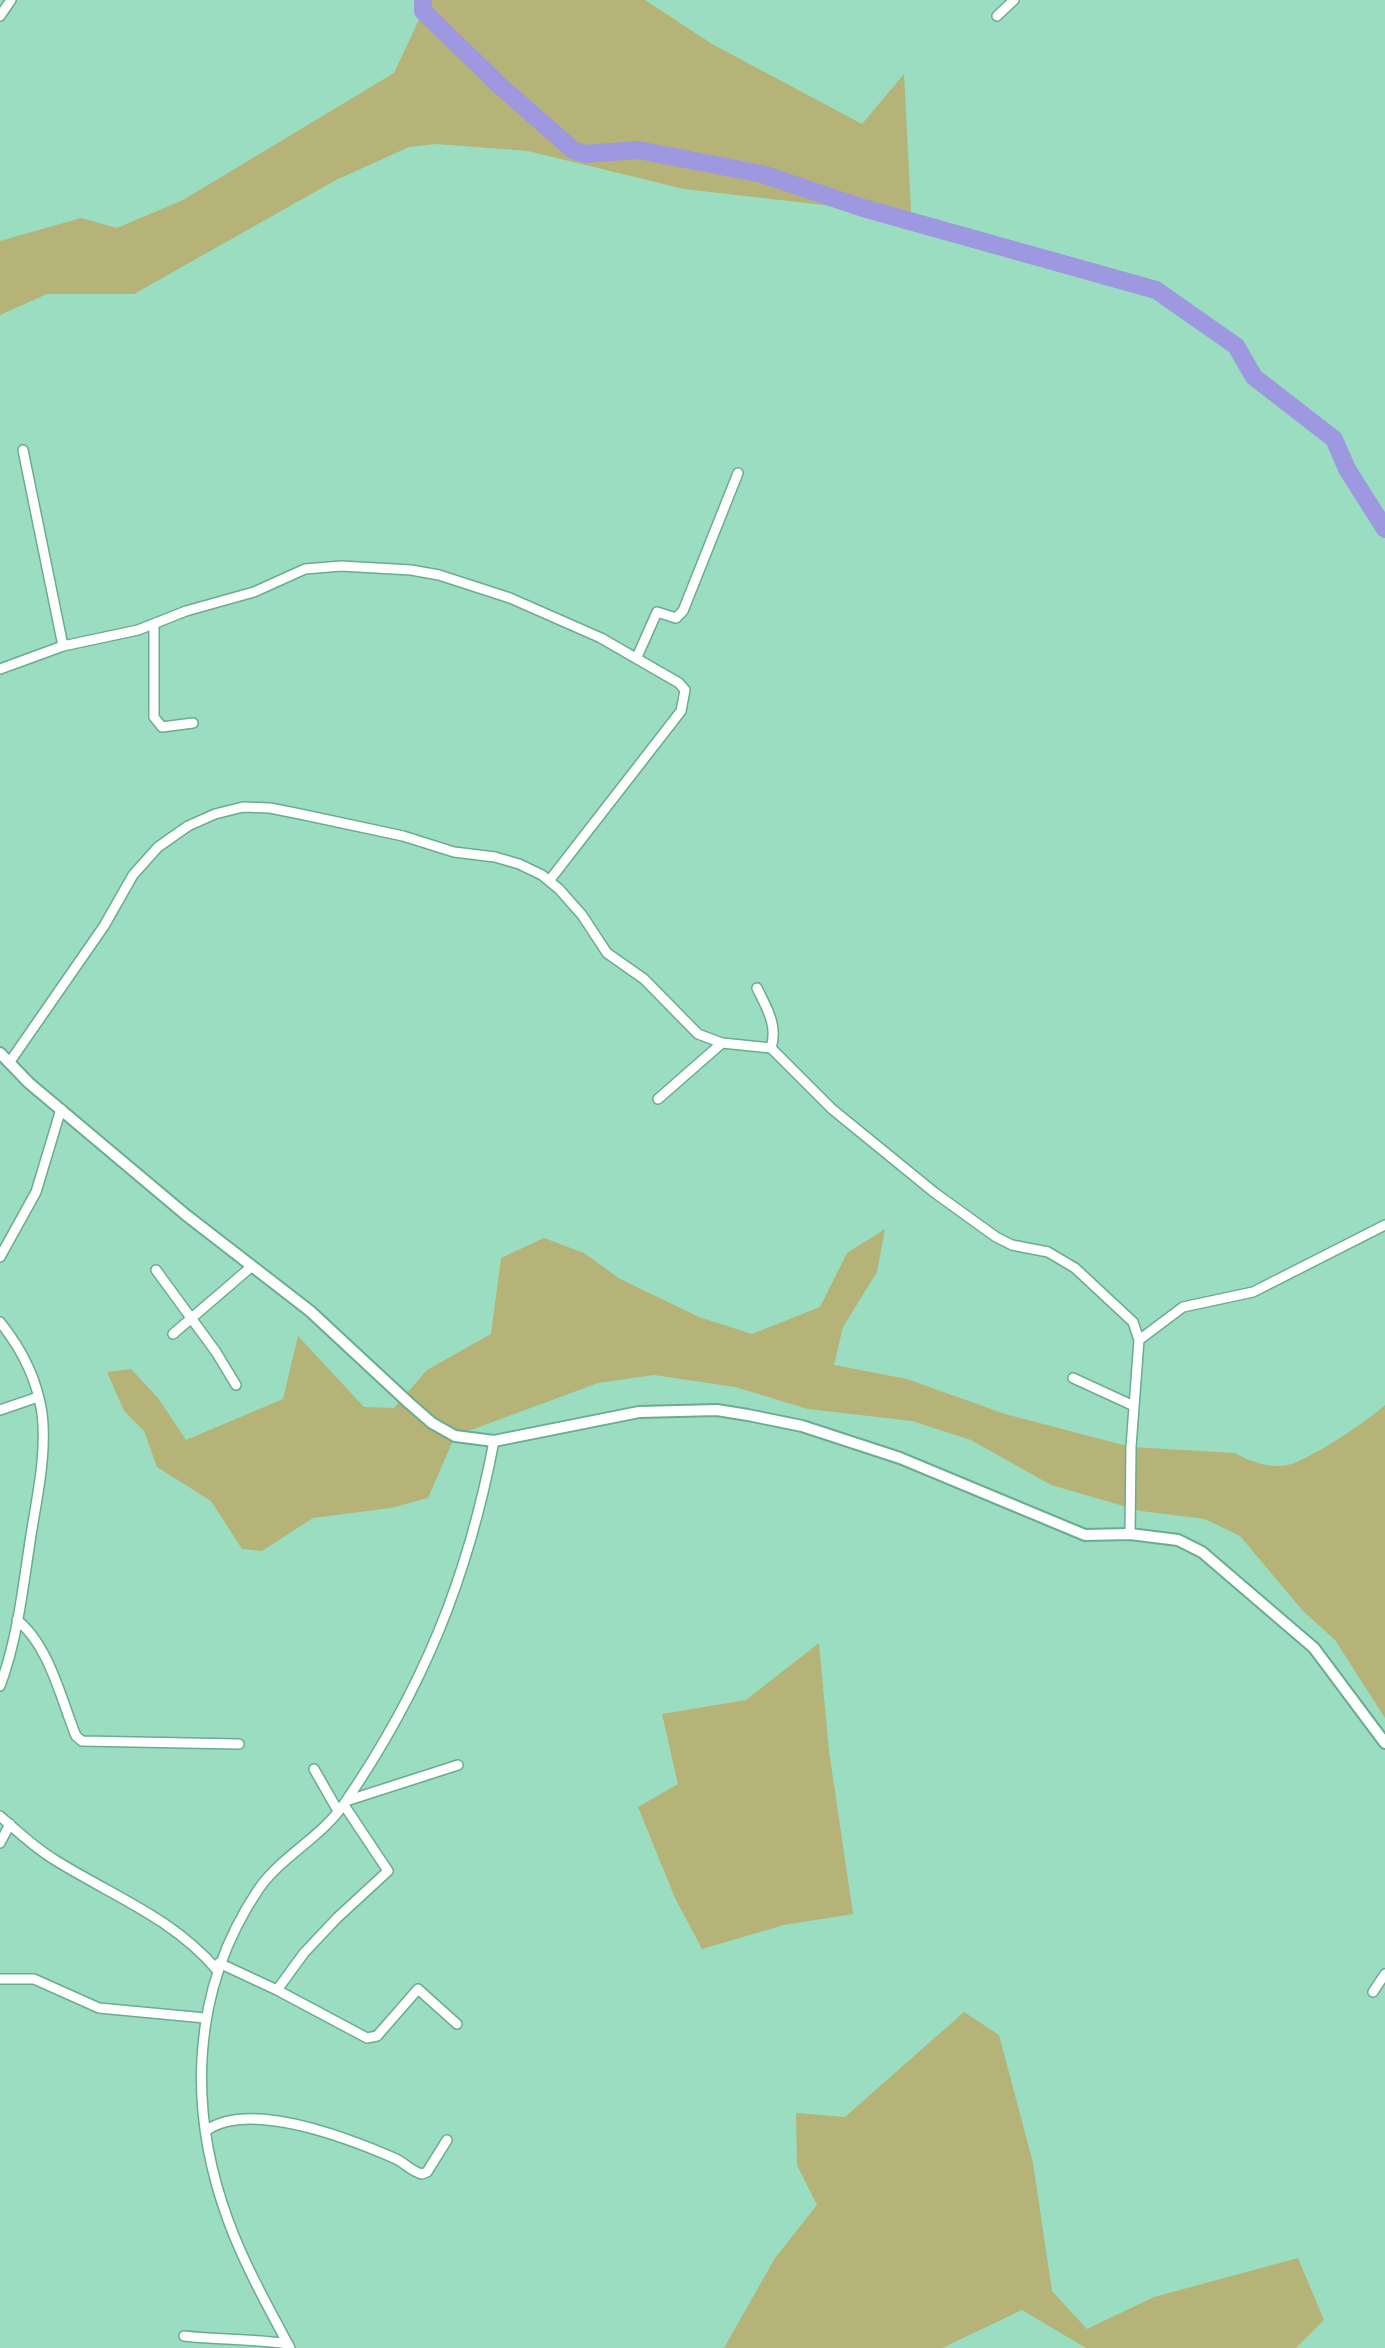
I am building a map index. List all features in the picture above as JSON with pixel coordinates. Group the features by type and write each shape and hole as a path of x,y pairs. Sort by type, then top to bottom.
{"street":[{"path":"0,16 11,0"},
{"path":"998,16 1014,0"},
{"path":"23,450 63,646"},
{"path":"637,657 657,612 676,618 682,611 738,473"},
{"path":"0,669 63,646 154,625 186,611 254,592 305,569 341,566 411,570 439,575 510,598 637,657 680,683 685,698 681,710 549,881"},
{"path":"154,625 154,717 162,727 193,723"},
{"path":"9,1063 104,926 133,875 158,847 188,827 215,814 243,807 270,808 403,835 454,852 495,857 519,864 549,881 582,915 607,953 644,979 698,1034 722,1044 771,1048 832,1109 985,1230 1012,1245 1048,1252 1075,1268 1128,1316 1139,1340 1130,1534"},
{"path":"757,988 772,1018 774,1030 771,1048"},
{"path":"657,1099 722,1044"},
{"path":"0,1053 61,1109 251,1267 327,1326 432,1423 455,1436 494,1441 639,1412 675,1409 738,1413 802,1426 900,1458 1085,1535 1130,1534 1178,1540 1202,1552 1254,1593 1314,1648 1385,1743"},
{"path":"0,1258 36,1192 61,1109"},
{"path":"1139,1340 1183,1307 1253,1292 1385,1225"},
{"path":"173,1334 251,1267"},
{"path":"156,1270 192,1318 236,1385"},
{"path":"0,1322 28,1367 38,1397 43,1429 39,1482 18,1620 0,1684"},
{"path":"1073,1378 1134,1406"},
{"path":"0,1410 38,1397"},
{"path":"289,2346 228,2221 210,2155 202,2048 205,2018 218,1966 260,1887 343,1806 386,1738 441,1631 472,1536 494,1441"},
{"path":"18,1620 44,1657 76,1735 82,1741 239,1744"},
{"path":"343,1806 458,1765"},
{"path":"277,1990 328,1927 388,1871 314,1769"},
{"path":"0,1816 54,1860 161,1920 218,1966 277,1990 367,2038 377,2036 418,1989 457,2024"},
{"path":"0,1843 10,1825"},
{"path":"1373,1992 1385,1975"},
{"path":"0,1979 34,1979 99,2008 205,2018"},
{"path":"207,2130 218,2124 244,2119 313,2128 388,2155 422,2174 427,2172 447,2140"},
{"path":"184,2336 239,2342 258,2339 289,2346"}],"shaded area":[{"path":"423,0 645,0 712,44 862,124 904,74 912,229 876,211 684,189 528,151 436,144 409,147 336,180 134,294 47,294 0,315 0,241 81,218 117,228 183,200 394,73 423,11"},
{"path":"885,1229 877,1272 843,1327 834,1365 907,1379 1005,1414 1131,1447 1235,1453 1258,1463 1276,1466 1292,1464 1319,1451 1385,1405 1385,1718 1335,1640 1303,1611 1240,1536 1205,1519 1141,1511 1051,1485 971,1440 912,1421 808,1409 735,1387 654,1375 598,1383 455,1436 428,1498 391,1508 313,1518 262,1551 242,1549 211,1501 157,1467 144,1431 124,1411 107,1372 131,1369 158,1398 186,1440 283,1399 298,1336 364,1407 394,1408 427,1370 491,1334 501,1258 544,1238 584,1253 620,1279 699,1317 752,1334 820,1307 847,1253"},
{"path":"819,1643 829,1751 853,1914 784,1925 702,1949 675,1898 638,1807 678,1784 662,1714 746,1700"},
{"path":"964,2012 999,2035 1033,2163 1052,2291 1087,2329 1154,2297 1298,2258 1324,2320 1296,2348 1086,2348 1022,2310 942,2348 724,2348 775,2258 817,2205 797,2165 796,2113 845,2117"}],"waterway":[{"path":"423,0 423,11 497,83 573,150 585,154 638,150 762,174 863,208 1156,290 1236,346 1254,377 1334,439 1347,469 1385,529"}]}
